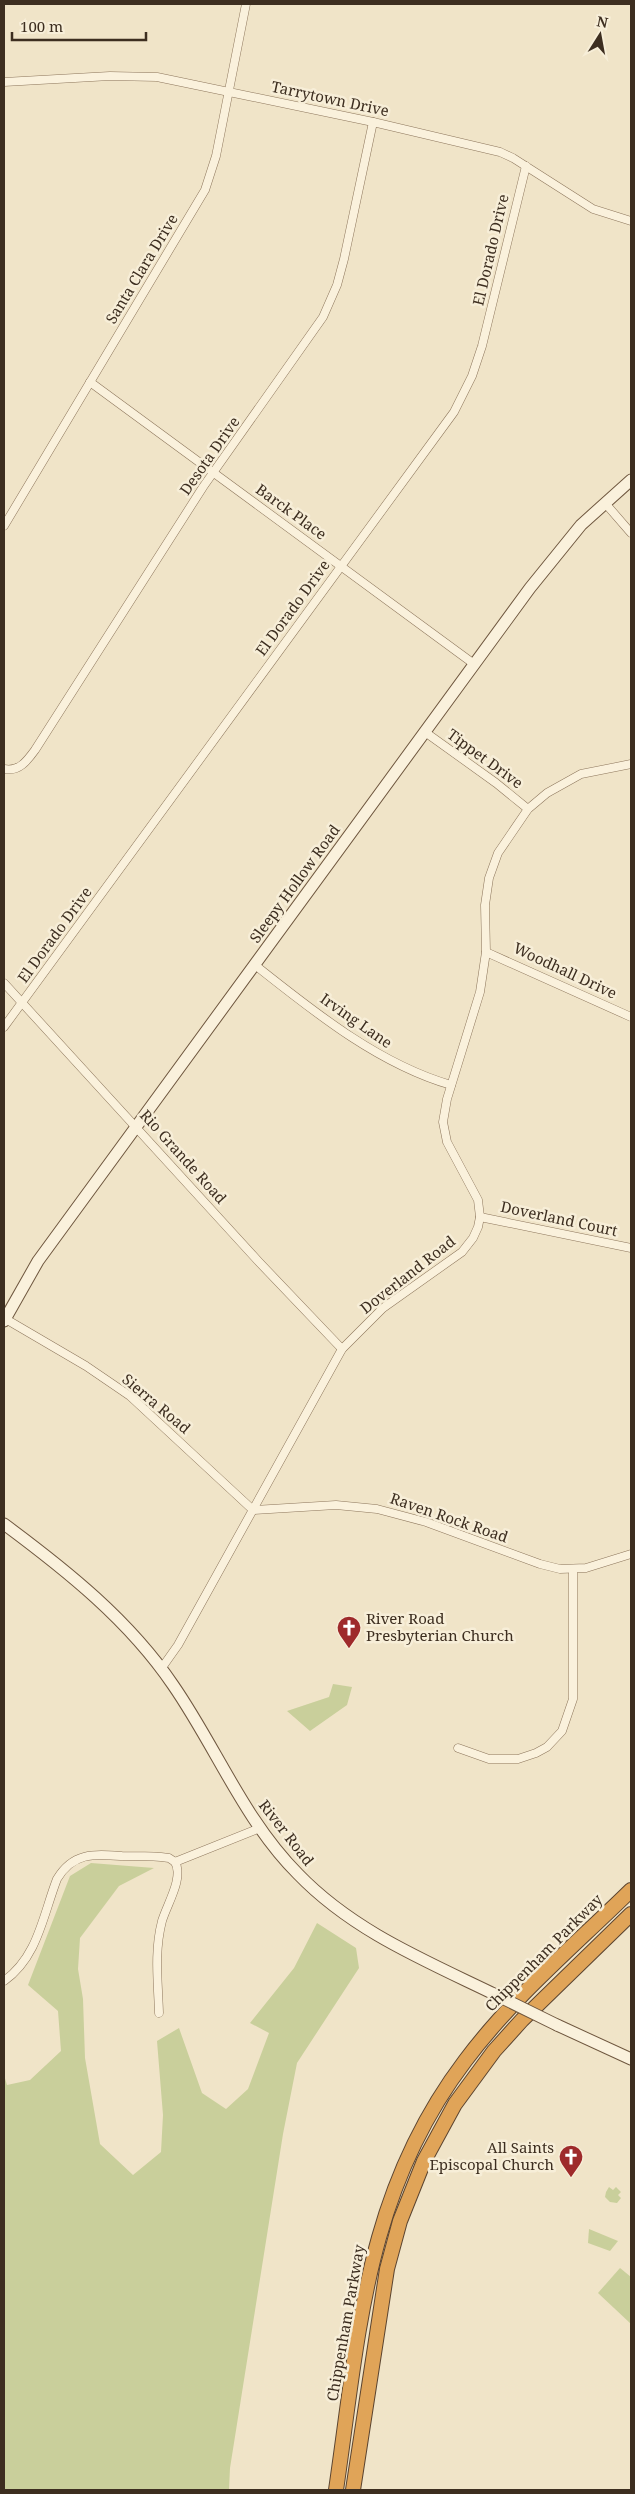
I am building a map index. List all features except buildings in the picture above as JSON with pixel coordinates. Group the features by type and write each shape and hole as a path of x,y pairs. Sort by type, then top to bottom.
{"highway":[{"name":"Chippenham Parkway","path":"336,2490 371,2262 389,2200 415,2141 447,2086 486,2034 631,1890"},
{"name":"Chippenham Parkway","path":"353,2490 387,2269 400,2221 424,2161 456,2104 494,2051 522,2020 631,1914"}],"street":[{"name":"Santa Clara Drive","path":"4,526 205,190 216,156 246,4"},
{"name":"Tarrytown Drive","path":"4,82 135,76 157,77 373,122 482,147 512,158 593,209 631,221"},
{"name":"Desota Drive","path":"4,769 13,770 20,766 36,750 213,472 307,344 323,317 337,285 344,260 373,122"},
{"name":"El Dorado Drive","path":"4,1027 436,437 463,396 487,330 526,166"},
{"name":"Barck Place","path":"90,382 474,664"},
{"name":"Sleepy Hollow Road","path":"4,1319 38,1261 474,664 563,545 631,480"},
{"path":"605,503 631,533"},
{"name":"Tippet Drive","path":"425,732 503,788 528,809"},
{"path":"480,1217 475,1193 452,1154 445,1134 444,1114 480,992 486,952 485,906 493,866 506,839 528,809 548,793 581,774 631,764"},
{"name":"Woodhall Drive","path":"486,952 631,1017"},
{"name":"Irving Lane","path":"255,965 384,1058 430,1079 451,1085"},
{"name":"Rio Grande Road","path":"4,983 342,1349"},
{"name":"Doverland Court","path":"480,1217 631,1248"},
{"name":"Doverland Road","path":"161,1669 178,1645 342,1349 383,1308 465,1248 473,1238 480,1217"},
{"name":"Sierra Road","path":"4,1319 86,1366 130,1396 253,1510"},
{"name":"Raven Rock Road","path":"253,1510 336,1504 377,1509 426,1522 540,1564 573,1570 599,1566 631,1554"},
{"name":"River Road","path":"4,1524 49,1558 100,1601 161,1669 200,1727 260,1828 297,1874 344,1914 397,1947 631,2060"},
{"path":"458,1748 489,1759 518,1758 536,1753 547,1747 562,1731 573,1699 573,1570"},
{"path":"175,1862 260,1828"},
{"path":"4,1980 19,1968 30,1953 57,1879 70,1862 87,1855 97,1854 169,1858 175,1862 178,1876 157,1942 156,1974 159,2013"}],"green space":[{"path":"333,1684 352,1687 347,1705 310,1731 287,1711 329,1697"},
{"path":"91,1863 154,1868 119,1886 80,1938 78,1969 83,1999 85,2058 100,2144 133,2175 161,2152 163,2115 157,2041 179,2028 202,2093 226,2109 248,2089 269,2033 250,2023 294,1968 317,1923 356,1948 359,1968 297,2063 283,2134 230,2468 229,2490 4,2490 4,2075 7,2085 30,2080 61,2051 58,2011 28,1985 70,1876"},
{"path":"609,2187 613,2190 616,2187 621,2192 618,2195 621,2198 617,2203 610,2202 605,2197"},
{"path":"589,2229 618,2241 610,2251 588,2243"},
{"path":"620,2268 631,2277 631,2324 598,2293"}],"place":[{"name":"River Road Presbyterian Church","path":"349,1649"},
{"name":"All Saints Episcopal Church","path":"571,2178"}]}
